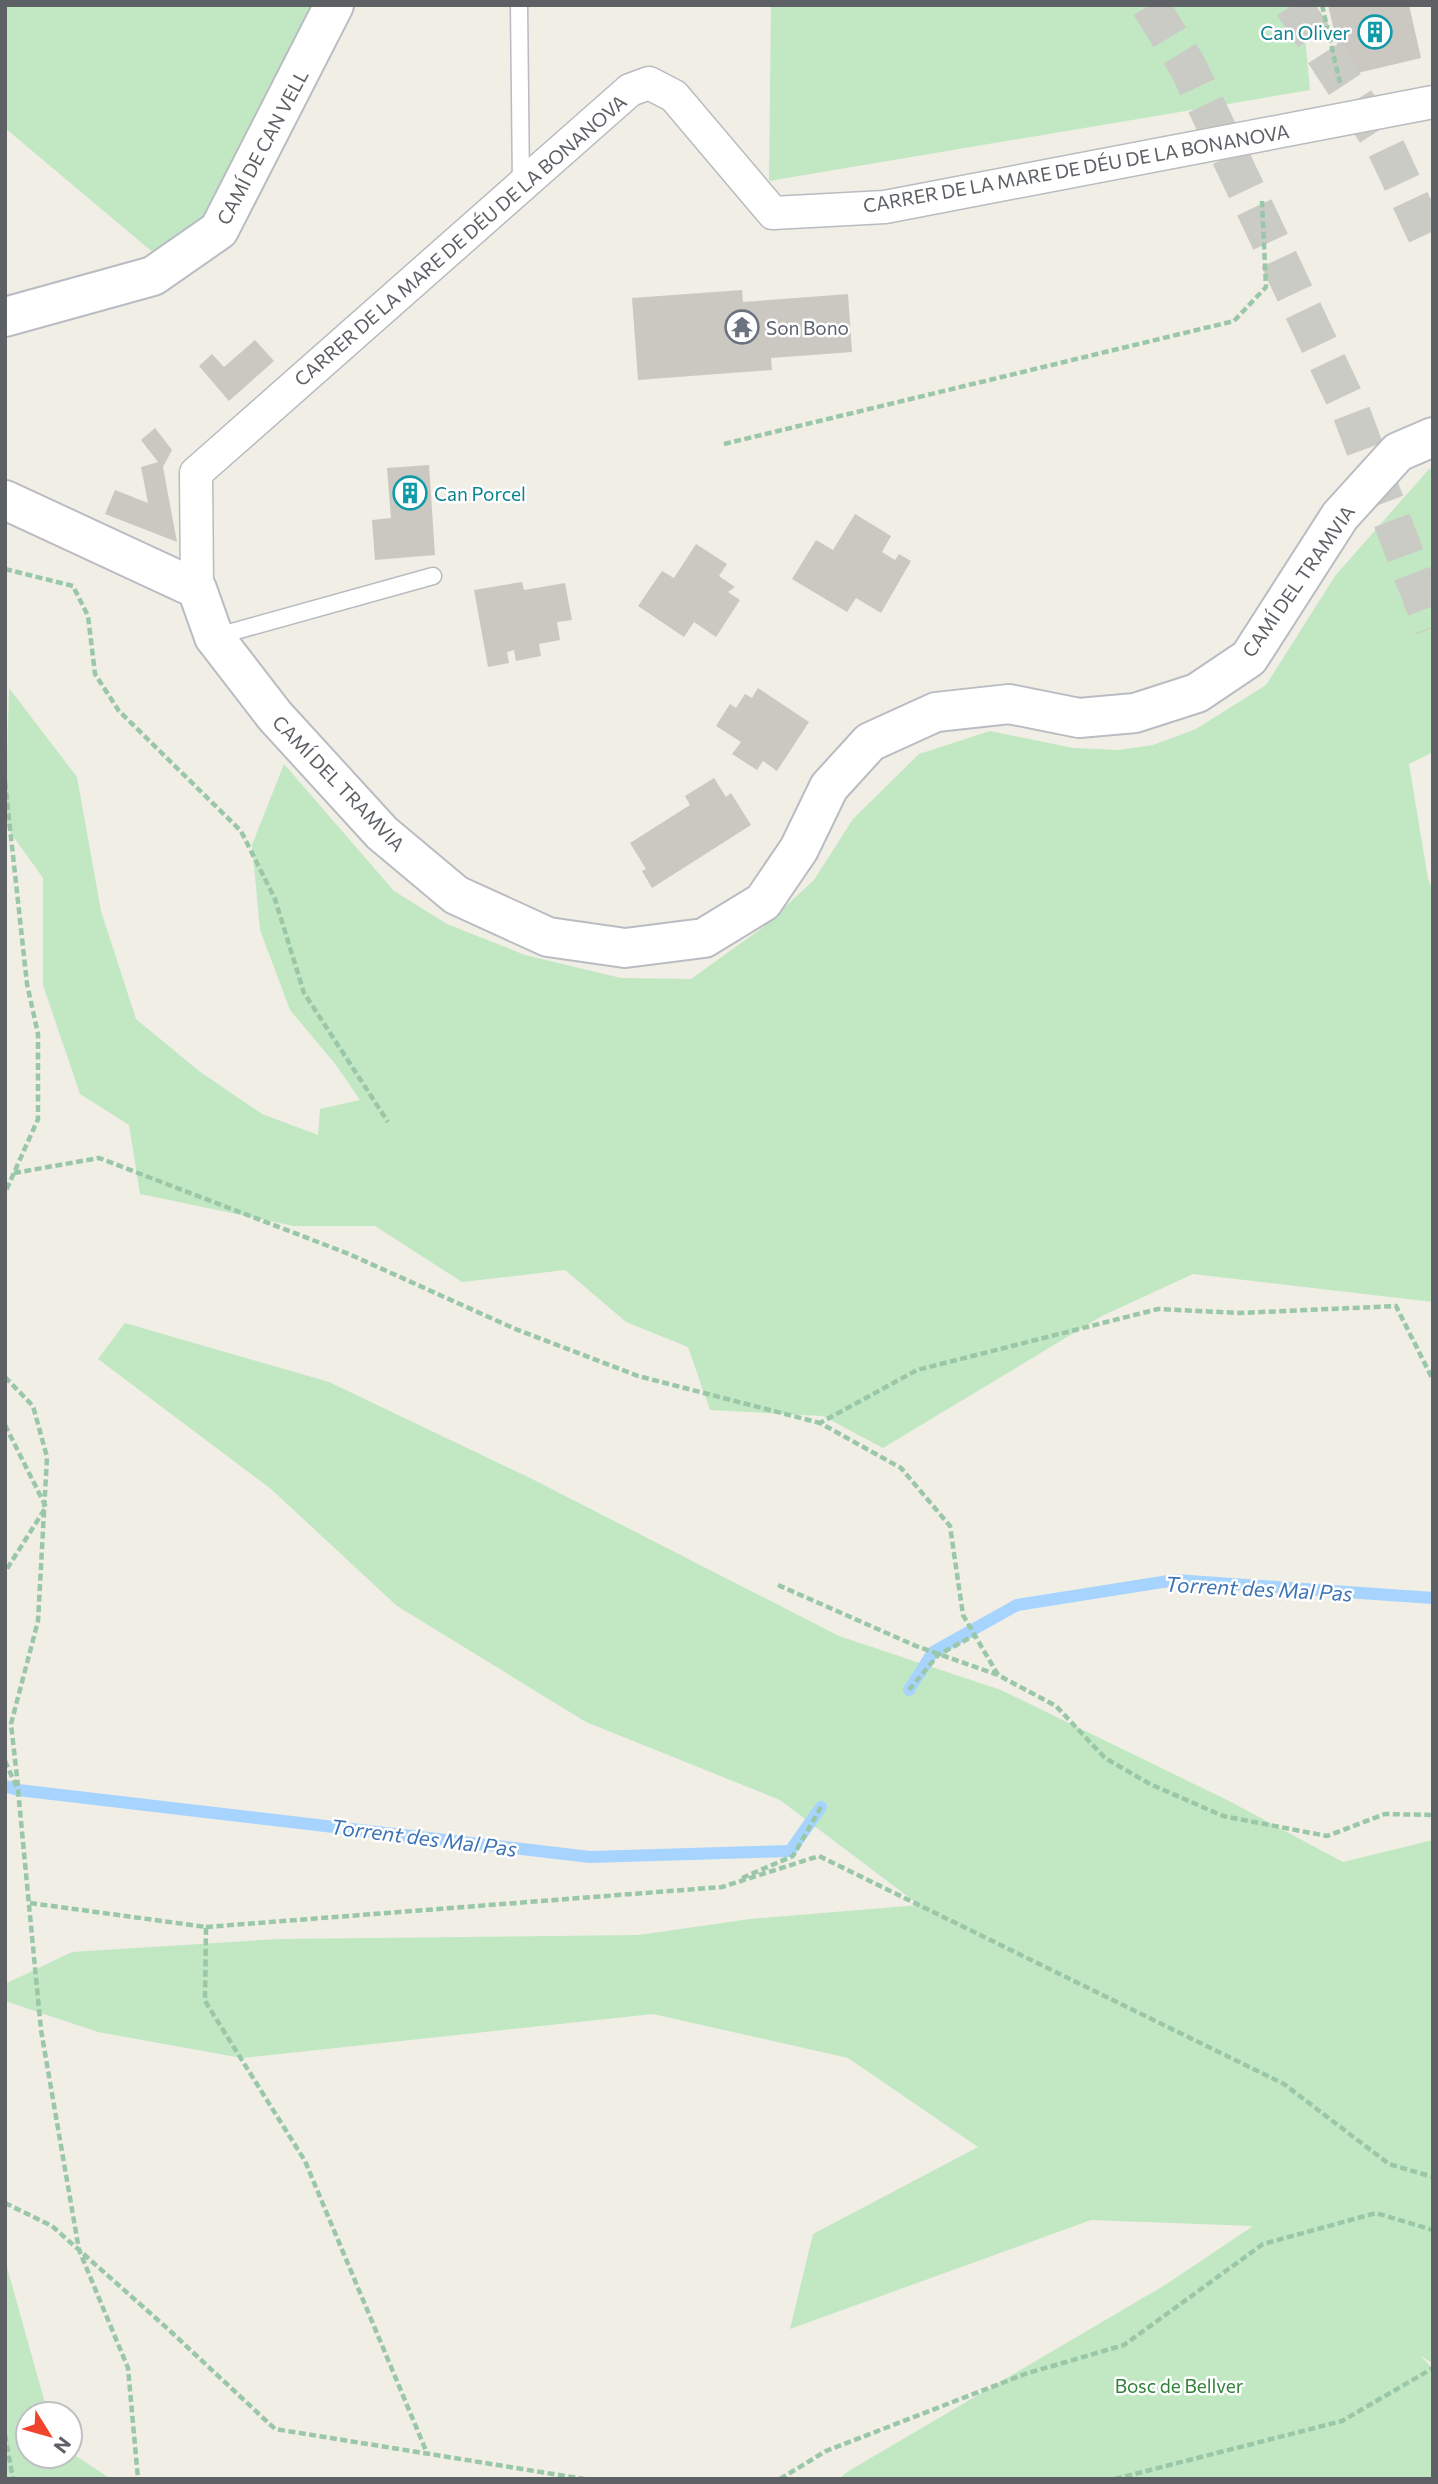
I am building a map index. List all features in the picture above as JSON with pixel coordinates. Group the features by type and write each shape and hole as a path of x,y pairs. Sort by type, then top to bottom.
{"street":[{"name":"CAMÍ DE CAN VELL","path":"5,317 153,276 219,230 334,5"},
{"name":"CARRER DE LA MARE DE DÉU DE LA BONANOVA","path":"197,589 196,473 630,90 649,83 674,96 773,213 885,207 1433,102"},
{"name":"CAMÍ DEL TRAMVIA","path":"197,589 214,637 275,716 382,833 456,895 548,937 625,948 704,938 763,902 799,849 829,787 870,742 936,712 1009,704 1079,718 1135,713 1196,693 1249,658 1340,516 1398,452 1433,436"},
{"path":"5,500 197,589"}],"lane":[{"path":"519,5 521,186"},
{"path":"214,637 433,576"}],"path":[{"path":"1322,5 1349,117"},
{"path":"723,444 1234,321 1266,287 1262,201"},
{"path":"5,569 73,586 88,616 95,674 119,711 241,831 275,899 304,993 388,1122"},
{"path":"5,782 27,984 38,1034 38,1119 5,1193"},
{"path":"14,1173 99,1158 349,1254 513,1328 638,1376 820,1423 901,1468 950,1526 963,1615 998,1675"},
{"path":"820,1423 917,1370 1158,1309 1240,1313 1396,1306 1433,1380"},
{"path":"5,1377 33,1406 47,1457 38,1621 11,1724 41,2031 79,2250 128,2368 138,2479"},
{"path":"5,1425 46,1507"},
{"path":"5,1572 46,1507"},
{"path":"778,1586 938,1655 998,1675 1056,1706 1105,1758 1150,1784 1223,1816 1327,1836 1385,1814 1433,1815"},
{"path":"909,1690 938,1655 975,1635"},
{"path":"5,1761 18,1790"},
{"path":"722,1887 793,1856 821,1807"},
{"path":"30,1903 206,1927 722,1887 819,1856 1284,2084 1389,2164 1433,2176"},
{"path":"206,1927 205,2001 305,2161 427,2454"},
{"path":"5,2203 52,2226 275,2429 584,2479"},
{"path":"780,2479 826,2451 1025,2374 1124,2345 1263,2244 1376,2213 1433,2230"},
{"path":"1115,2479 1342,2420 1433,2368"},
{"path":"5,2435 13,2479"}],"green space":[{"path":"5,5 352,5 181,276 5,128"},
{"path":"771,5 1302,5 1310,90 769,181"},
{"path":"1433,468 1433,752 1409,764 1428,879 1433,890 1433,1302 1193,1274 1102,1316 883,1448 823,1416 710,1410 688,1347 626,1322 565,1270 462,1282 375,1226 294,1226 140,1194 129,1125 80,1094 43,985 43,878 5,825 9,688 77,777 101,911 136,1019 199,1071 262,1114 318,1135 320,1109 360,1100 336,1065 290,1010 260,930 252,845 284,764 394,891 447,924 525,955 621,978 691,979 762,928 814,880 853,819 919,754 990,731 1073,748 1119,750 1153,745 1196,729 1266,685 1335,576 1429,469"},
{"name":"Bosc de Bellver","path":"125,1323 329,1382 532,1479 839,1636 1001,1690 1227,1800 1343,1862 1433,1840 1433,2364 1420,2355 1433,2369 1433,2479 839,2479 1165,2285 1253,2226 1091,2220 790,2329 813,2234 978,2147 848,2058 653,2014 242,2058 98,2032 5,2001 5,1984 72,1952 279,1939 639,1935 750,1919 919,1905 780,1800 586,1722 397,1606 271,1489 98,1359"},
{"path":"5,2260 44,2400 14,2400 14,2470 84,2470 84,2461 111,2479 5,2479"}],"building":[{"name":"Can Oliver","path":"1328,5 1409,5 1421,58 1345,76"},
{"name":"Son Bono","path":"742,290 743,302 848,294 852,352 771,358 772,370 638,380 632,298"},
{"path":"255,340 274,361 229,401 199,366 212,354 224,367"},
{"path":"155,428 172,450 163,467 177,542 105,514 115,490 148,503 141,467 158,462 141,440"},
{"name":"Can Porcel","path":"429,465 435,555 375,560 372,520 391,518 387,468"},
{"path":"855,514 891,536 882,552 895,560 899,554 911,561 881,613 856,598 847,612 792,579 816,540 833,550"},
{"path":"696,544 727,564 719,576 735,587 728,592 740,600 716,637 694,622 684,637 638,606 662,571 674,578"},
{"path":"522,582 524,590 565,583 572,620 557,622 560,640 539,644 541,656 516,661 514,650 507,652 509,663 488,667 474,590"},
{"path":"758,688 809,722 777,771 763,761 757,770 732,754 741,742 716,726 730,704 736,708 745,694 752,698"},
{"path":"714,778 726,797 731,793 751,825 652,888 642,871 646,869 630,843 690,805 685,796"}],"waterway":[{"name":"Torrent des Mal Pas","path":"909,1690 933,1652 1017,1605 1175,1580 1433,1598"},
{"name":"Torrent des Mal Pas","path":"5,1786 18,1790 590,1857 790,1851 821,1807"}],"tunnel":[{"path":"1150,5 1188,67 1351,412 1433,628"},
{"path":"1293,5 1386,148 1433,249"}],"place":[{"name":"Can Oliver","path":"1375,32"},
{"name":"Son Bono","path":"742,327"},
{"name":"Can Porcel","path":"410,493"}]}
